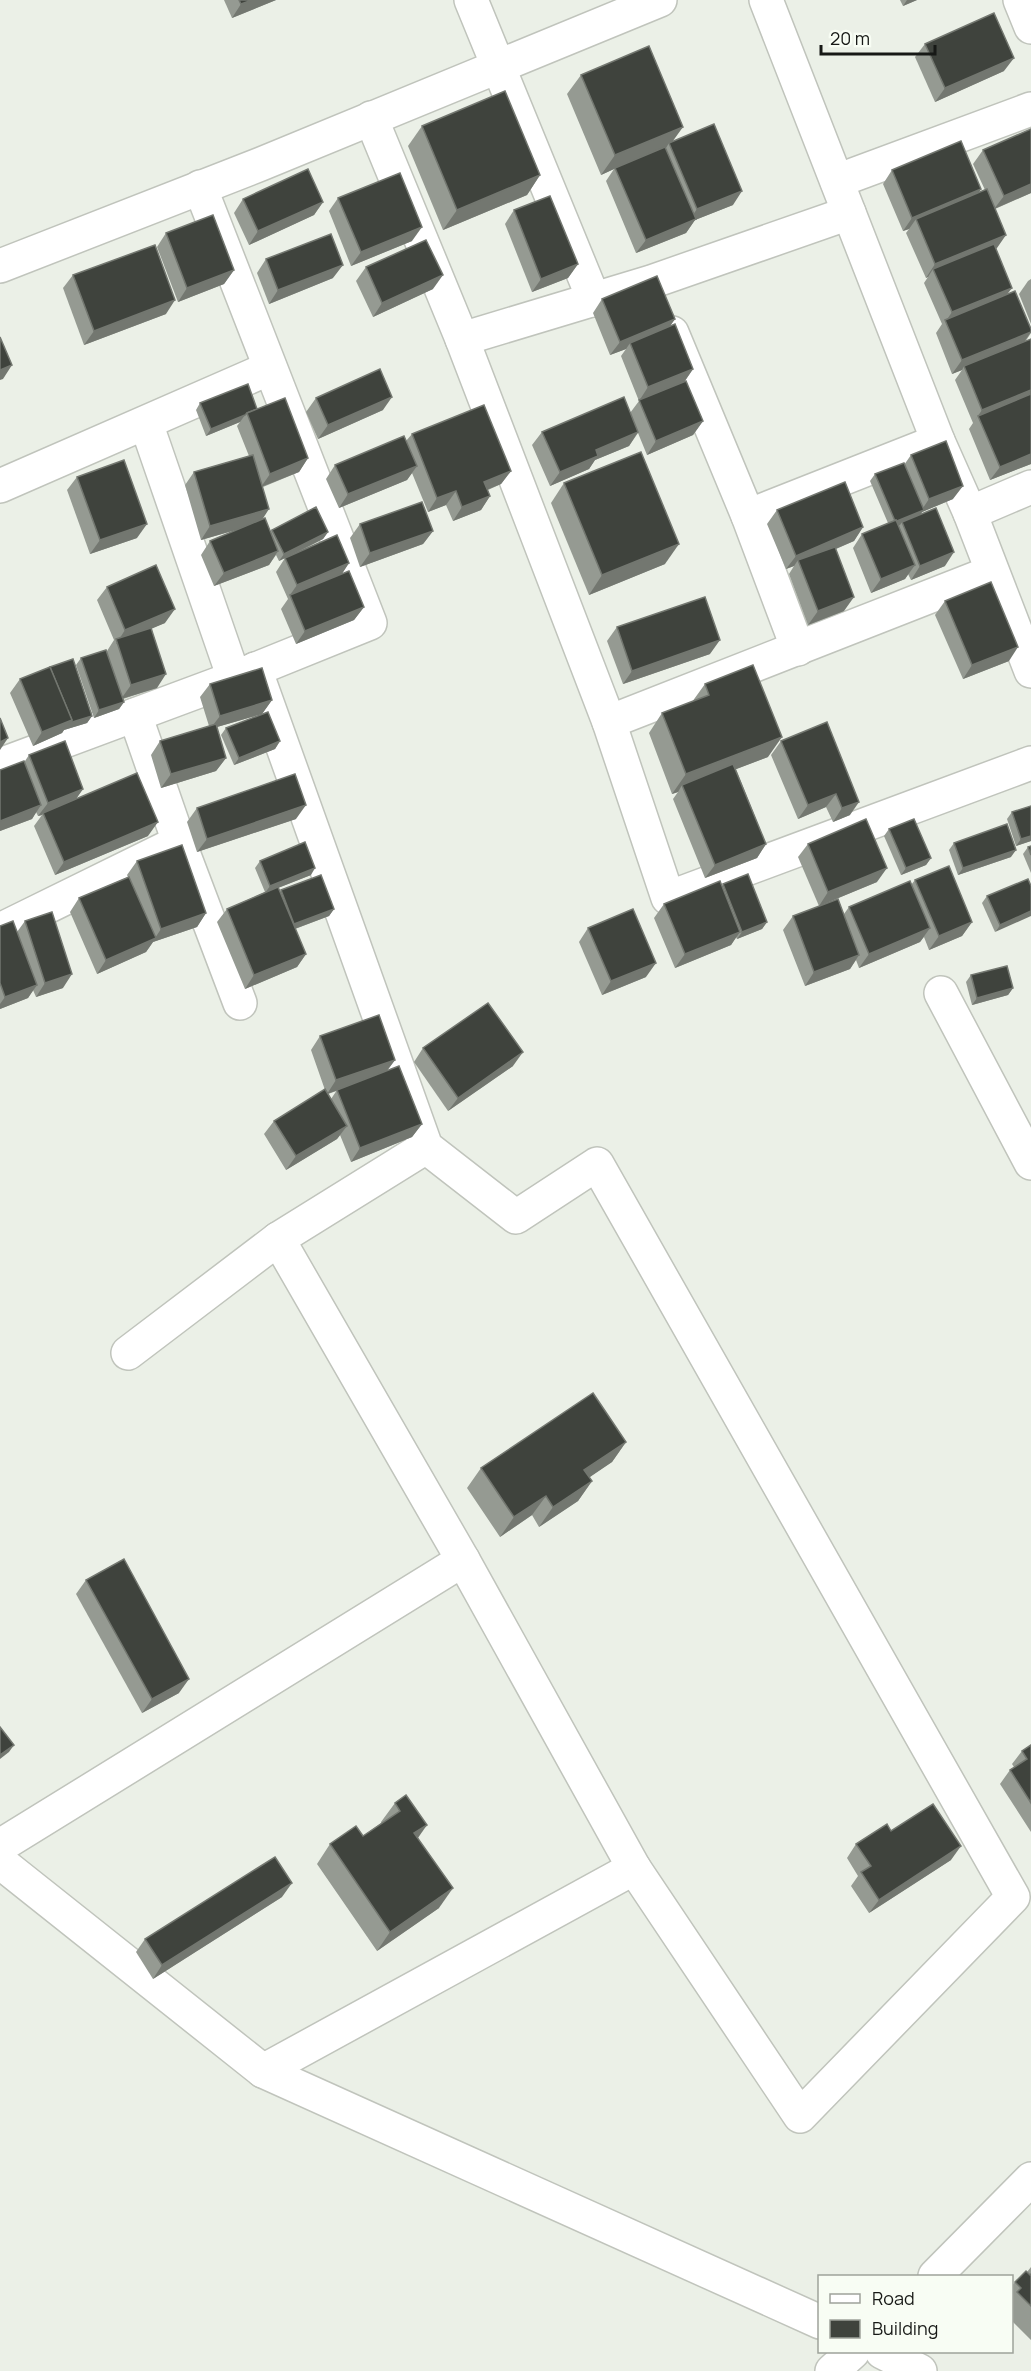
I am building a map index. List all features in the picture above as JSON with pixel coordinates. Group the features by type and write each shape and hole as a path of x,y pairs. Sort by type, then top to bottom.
{"street":[{"path":"471,0 594,300"},
{"path":"0,266 660,0"},
{"path":"766,0 938,441 970,513 1031,671"},
{"path":"1020,0 1031,27"},
{"path":"837,181 1031,109"},
{"path":"371,118 462,339 609,722 668,898 1031,763"},
{"path":"4,753 135,715 245,674 370,623 200,187"},
{"path":"462,339 651,282 849,213"},
{"path":"651,282 748,516 798,649"},
{"path":"0,486 270,368"},
{"path":"146,423 426,1147 516,1217 597,1164 1013,1897 800,2116 634,1868 463,1560 278,1239"},
{"path":"748,516 938,441"},
{"path":"970,513 1031,487"},
{"path":"609,722 992,572"},
{"path":"135,715 179,842 240,1003"},
{"path":"0,930 179,842"},
{"path":"941,993 1031,1163"},
{"path":"128,1353 278,1239 426,1147"},
{"path":"0,1846 463,1560"},
{"path":"0,1862 263,2071 818,2322"},
{"path":"263,2071 634,1868"},
{"path":"937,2275 1031,2179"},
{"path":"832,2371 852,2353"},
{"path":"884,2353 920,2371"}],"building":[{"path":"239,0 252,0 241,4"},
{"path":"994,13 1014,58 945,88 925,44"},
{"path":"649,46 683,127 615,155 581,75"},
{"path":"505,91 540,175 457,210 422,126"},
{"path":"714,124 742,191 697,209 669,143"},
{"path":"1031,129 1031,184 1004,196 983,150"},
{"path":"961,141 981,189 912,218 892,170"},
{"path":"665,147 696,219 646,240 615,168"},
{"path":"308,169 323,202 258,231 243,199"},
{"path":"400,173 422,227 361,252 338,198"},
{"path":"987,189 1006,235 935,264 916,219"},
{"path":"550,196 578,264 541,279 514,210"},
{"path":"213,215 234,270 187,288 166,233"},
{"path":"331,234 343,265 278,290 266,259"},
{"path":"426,240 443,275 382,303 366,267"},
{"path":"994,244 1012,288 952,312 933,269"},
{"path":"155,245 175,300 94,331 73,275"},
{"path":"657,276 675,319 620,342 602,299"},
{"path":"1015,291 1031,332 962,360 945,320"},
{"path":"675,324 693,369 648,387 630,343"},
{"path":"0,337 12,365 0,370"},
{"path":"1031,339 1031,390 982,410 964,366"},
{"path":"380,369 392,397 328,425 316,398"},
{"path":"686,381 703,421 656,441 639,400"},
{"path":"248,384 257,409 211,429 200,403"},
{"path":"1031,394 1031,454 1000,467 978,416"},
{"path":"624,397 638,432 596,450 598,456 560,472 542,432"},
{"path":"285,398 308,458 270,474 247,413"},
{"path":"484,405 511,471 484,482 490,496 462,507 456,491 437,498 412,434"},
{"path":"404,436 417,466 348,494 335,465"},
{"path":"946,441 963,486 929,499 911,455"},
{"path":"641,452 679,544 602,575 564,483"},
{"path":"253,455 269,509 210,526 194,472"},
{"path":"124,460 147,524 100,540 77,477"},
{"path":"904,463 924,510 895,521 875,474"},
{"path":"845,482 863,527 796,556 777,510"},
{"path":"422,502 433,531 370,553 360,524"},
{"path":"316,507 328,532 284,554 272,530"},
{"path":"936,508 954,552 920,566 902,522"},
{"path":"265,518 278,551 224,573 210,541"},
{"path":"896,520 915,565 881,579 862,534"},
{"path":"337,535 349,563 297,585 285,558"},
{"path":"835,547 854,597 818,611 798,560"},
{"path":"156,565 175,609 125,630 107,587"},
{"path":"349,571 364,607 305,631 290,595"},
{"path":"991,582 1018,647 972,665 945,601"},
{"path":"705,597 720,640 632,671 617,627"},
{"path":"151,628 166,674 131,685 116,639"},
{"path":"106,650 124,702 99,710 81,658"},
{"path":"73,659 92,716 69,723 72,720 50,667"},
{"path":"753,665 782,737 686,774 662,713 709,695 705,684"},
{"path":"50,667 72,720 42,732 20,679"},
{"path":"262,668 272,700 220,716 210,684"},
{"path":"268,712 280,741 239,758 226,728"},
{"path":"0,718 8,738 0,742"},
{"path":"827,722 859,802 842,808 836,794 808,805 781,741"},
{"path":"216,724 226,758 171,774 160,741"},
{"path":"65,741 83,789 48,803 29,755"},
{"path":"24,761 41,805 0,821 0,770"},
{"path":"733,764 766,844 715,865 682,785"},
{"path":"137,773 158,822 64,862 43,813"},
{"path":"295,774 306,805 207,839 197,808"},
{"path":"1031,806 1031,836 1021,839 1012,812"},
{"path":"866,819 887,868 828,892 808,844"},
{"path":"914,819 931,858 906,868 889,829"},
{"path":"1007,824 1016,850 963,868 954,843"},
{"path":"305,842 315,868 270,886 260,861"},
{"path":"182,845 206,913 161,929 137,861"},
{"path":"949,866 972,922 939,936 915,880"},
{"path":"748,874 767,922 742,932 723,884"},
{"path":"321,875 334,909 294,924 281,890"},
{"path":"129,877 156,938 106,960 79,898"},
{"path":"1028,879 1031,886 1031,911 1000,925 987,896"},
{"path":"720,881 740,932 685,954 664,904"},
{"path":"910,881 930,928 869,954 849,907"},
{"path":"278,887 306,954 254,975 227,909"},
{"path":"838,899 859,955 814,972 793,916"},
{"path":"633,909 656,963 611,981 588,928"},
{"path":"52,912 72,974 45,983 25,921"},
{"path":"13,921 37,985 5,997 0,983 0,926"},
{"path":"1007,966 1013,988 977,998 971,975"},
{"path":"488,1003 523,1052 458,1098 423,1048"},
{"path":"379,1015 395,1060 336,1080 320,1036"},
{"path":"399,1066 422,1124 360,1148 337,1090"},
{"path":"325,1089 347,1126 296,1156 274,1121"},
{"path":"593,1393 626,1442 584,1470 592,1481 553,1507 546,1496 514,1517 481,1468"},
{"path":"124,1559 189,1679 152,1699 86,1580"},
{"path":"0,1727 14,1745 0,1755"},
{"path":"1031,1745 1031,1803 1010,1770 1027,1759 1022,1751"},
{"path":"406,1795 427,1825 414,1833 453,1888 390,1932 330,1844 356,1826 363,1836 400,1811 395,1803"},
{"path":"933,1804 961,1846 879,1900 861,1872 871,1866 856,1844 887,1824 891,1831"},
{"path":"275,1857 292,1883 162,1965 145,1939"},
{"path":"1026,2271 1031,2274 1031,2306 1017,2292 1021,2288 1015,2282"}]}
